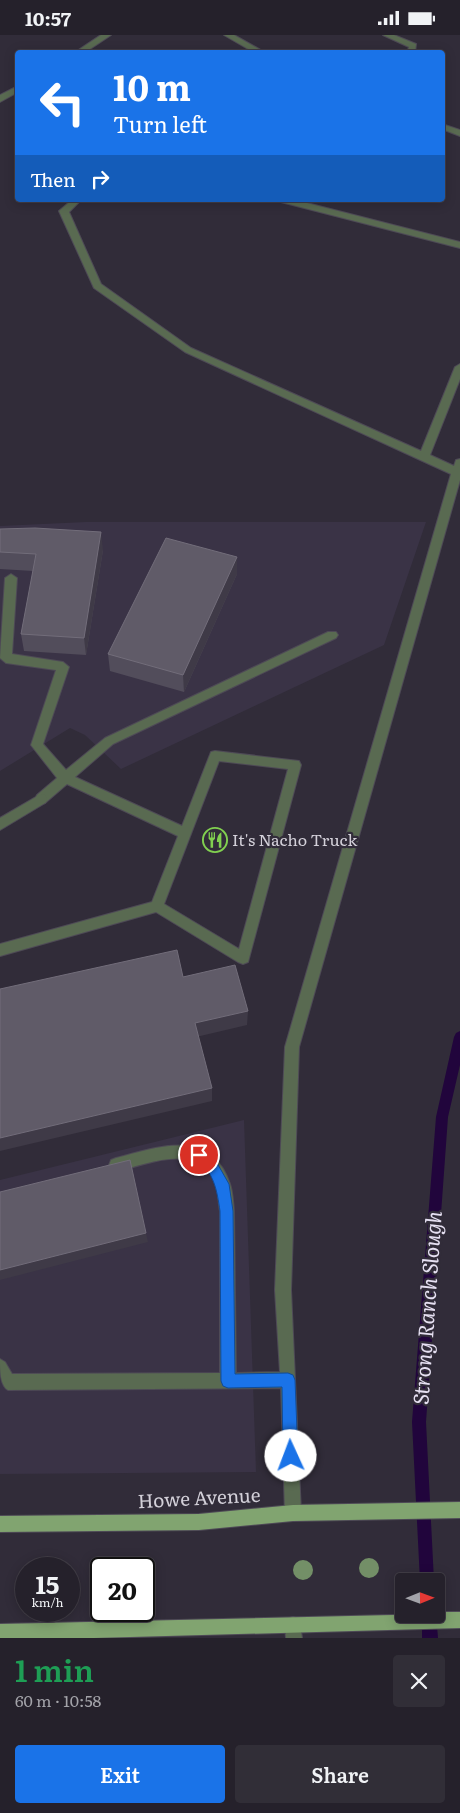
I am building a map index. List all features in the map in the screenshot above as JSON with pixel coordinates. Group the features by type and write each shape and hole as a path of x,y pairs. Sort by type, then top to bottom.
{"main road":[{"name":"Howe Avenue","path":"0,1524 199,1522 292,1513 460,1510"},
{"path":"0,1632 112,1634 294,1631 382,1623 460,1620"}],"street":[{"path":"83,50 107,35"},
{"path":"228,35 256,50"},
{"path":"387,35 413,46 412,50"},
{"path":"0,99 15,90"},
{"path":"445,127 460,133"},
{"path":"75,202 64,211 97,286 188,350 424,457 459,468 292,1047 283,1290 292,1513"},
{"path":"292,202 460,245"},
{"path":"424,457 460,367"},
{"path":"11,578 6,659 63,667 37,745 65,778 185,833"},
{"path":"0,825 41,799 109,741 332,635"},
{"path":"0,950 157,906 243,957 295,765 215,757 157,906"},
{"path":"100,1169 168,1152 190,1150 209,1160 223,1184 227,1211 228,1381"},
{"path":"0,1367 8,1382 288,1380"}],"shaded area":[{"path":"86,522 426,522 384,645 121,769 85,735 70,728 0,771 0,526"},
{"path":"244,1120 256,1472 0,1474 0,1180"}],"building":[{"path":"35,528 101,532 84,638 21,634 36,554 0,552 0,529"},
{"path":"166,538 237,557 183,675 108,654"},
{"path":"177,950 183,977 235,965 248,1011 195,1023 212,1088 0,1138 0,989"},
{"path":"130,1160 146,1233 0,1270 0,1192"}],"waterway":[{"name":"Strong Ranch Slough","path":"427,1573 419,1422 442,1117 460,1037"},
{"name":"Strong Ranch Slough","path":"429,1623 430,1638"}],"place":[{"name":"It's Nacho Truck","path":"215,840"}],"route":[{"path":"199,1155 209,1160 223,1184 227,1211 228,1381 288,1380 291,1456"}]}
